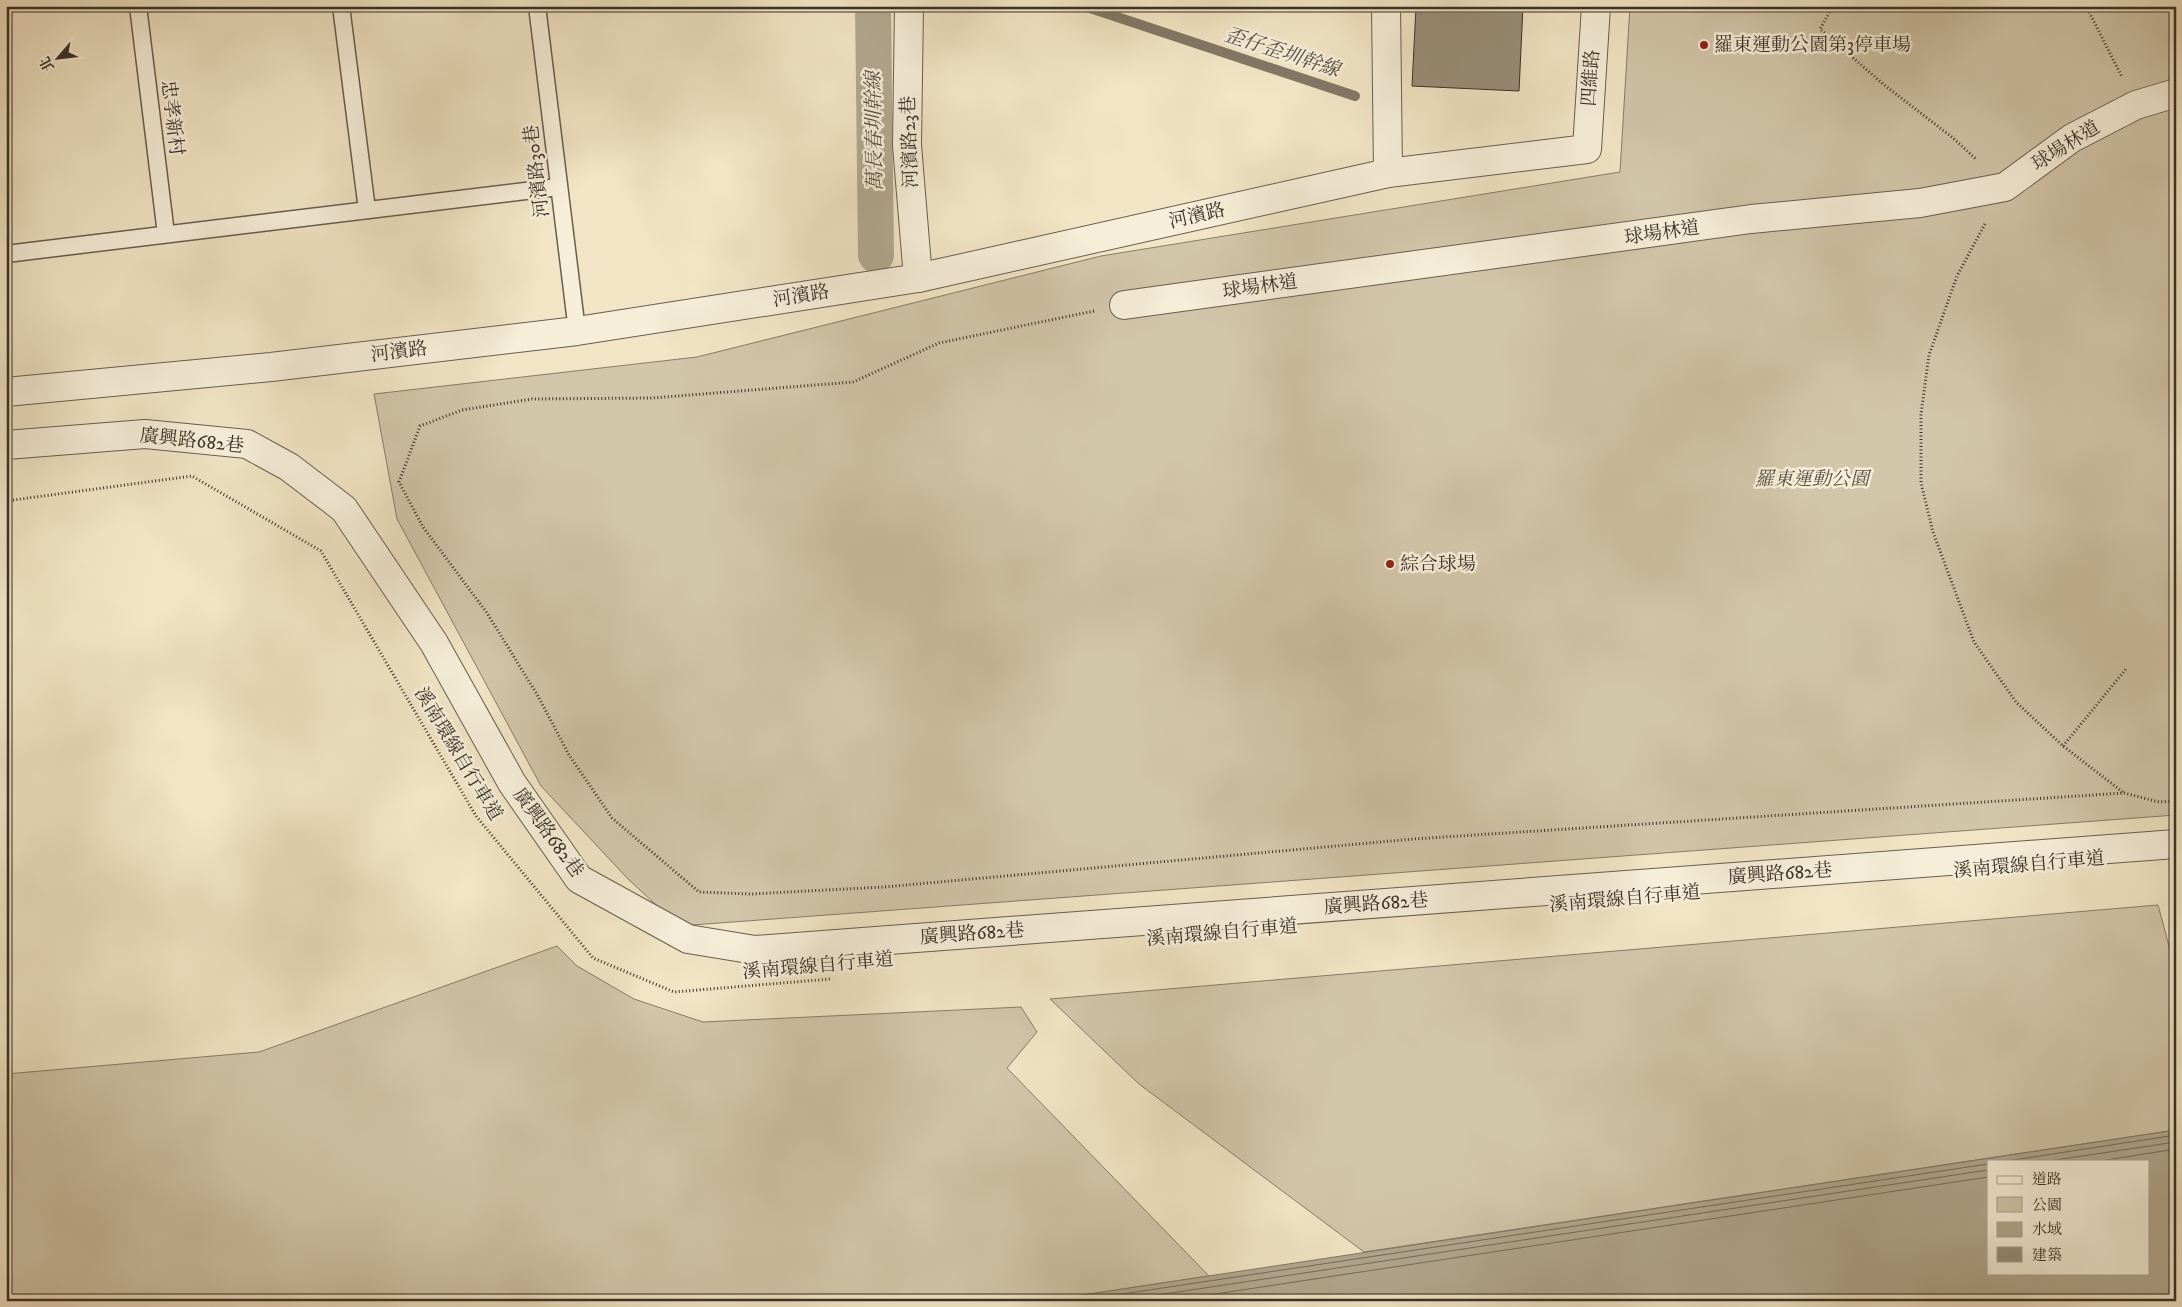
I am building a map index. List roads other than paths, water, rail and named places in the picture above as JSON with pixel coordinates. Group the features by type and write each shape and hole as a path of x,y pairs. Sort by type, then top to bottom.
{"street":[{"name":"河濱路23巷","path":"909,6 907,144 918,278"},
{"path":"1386,6 1388,173"},
{"name":"四維路","path":"1587,149 1596,6"},
{"name":"球場林道","path":"1124,305 1751,219 1920,203 2005,187 2072,138 2136,105 2176,93"},
{"name":"河濱路","path":"6,392 271,367 577,330 918,278 1388,173 1587,149"},
{"name":"廣興路682巷","path":"6,445 145,434 247,444 289,467 344,509 434,643 512,784 578,879 688,939 756,950 2176,844"}],"lane":[{"name":"忠孝新村","path":"138,6 166,234"},
{"path":"341,6 367,210"},
{"name":"河濱路30巷","path":"537,6 577,330"},
{"path":"6,254 558,187"}],"water":[{"path":"2176,1130 2176,1301 1043,1301"}],"waterway":[{"name":"萬長春圳幹線","path":"873,6 876,255"},
{"name":"歪仔歪圳幹線","path":"1084,6 1355,96"}],"place":[{"name":"羅東運動公園第3停車場","path":"1704,45"},
{"name":"綜合球場","path":"1390,564"}],"park label":[{"name":"羅東運動公園","path":"1812,479"}]}
